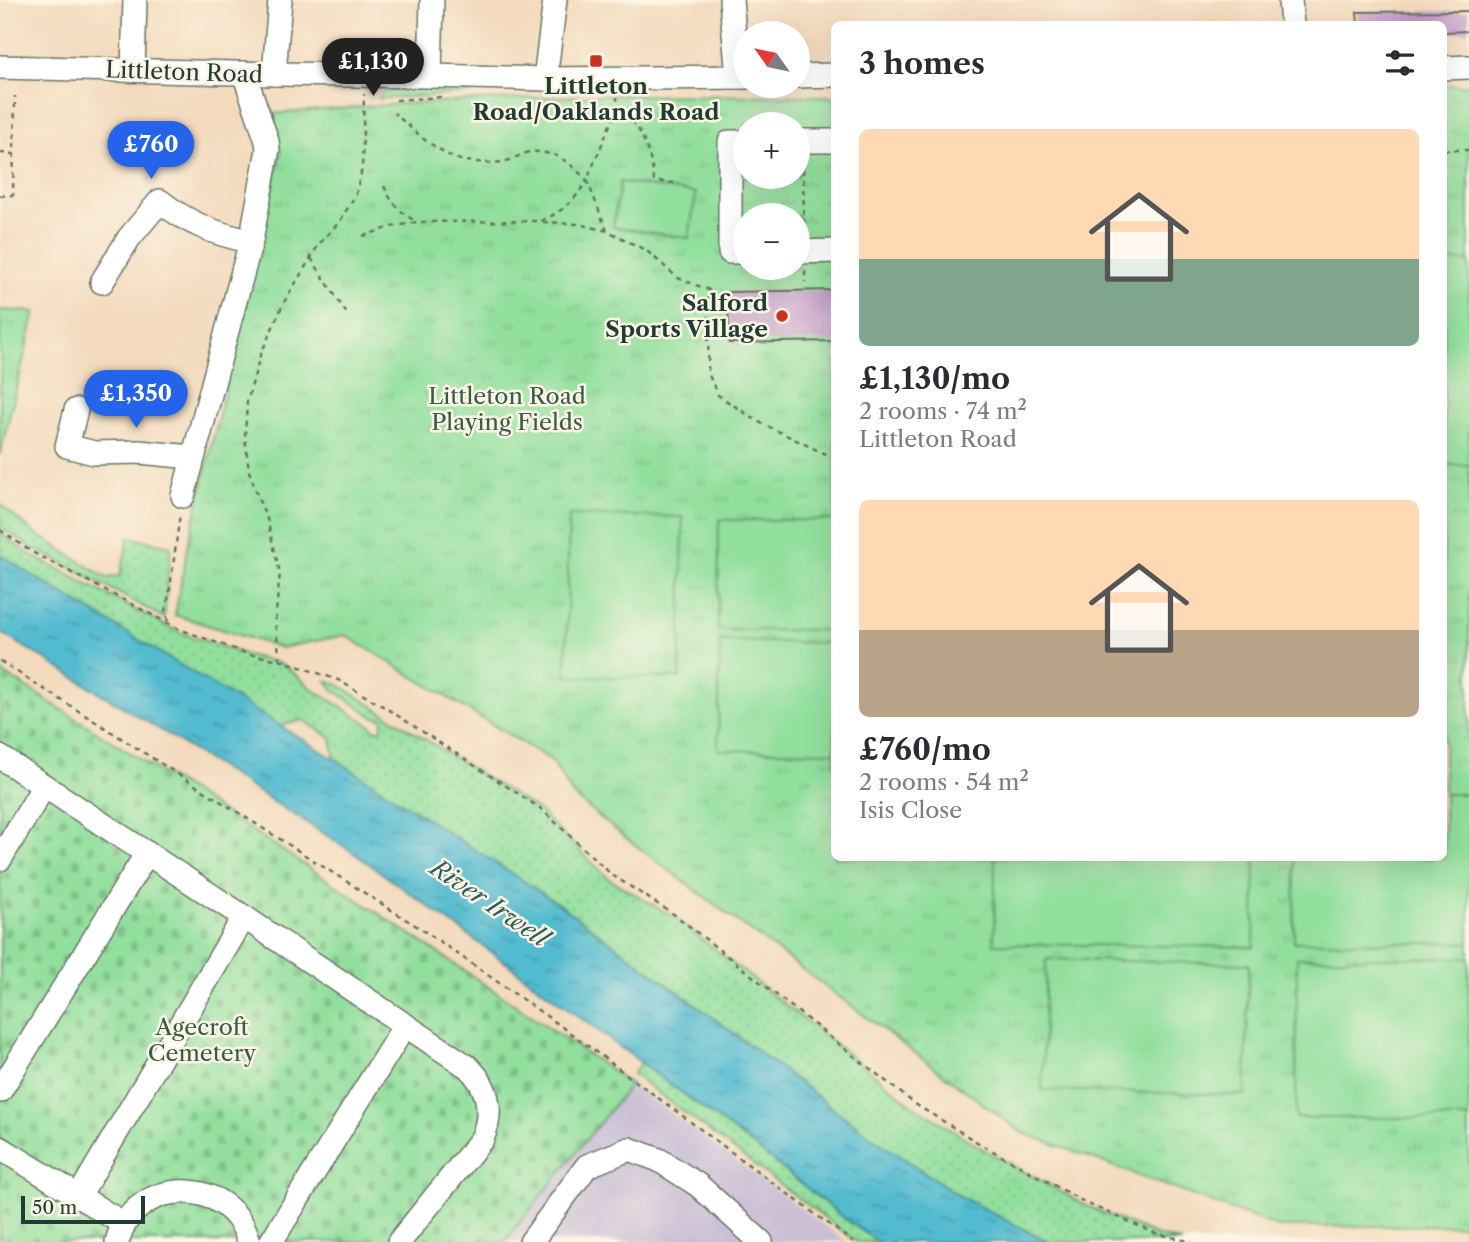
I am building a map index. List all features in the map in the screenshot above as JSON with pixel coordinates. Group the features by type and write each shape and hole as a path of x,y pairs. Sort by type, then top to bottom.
{"street":[{"path":"133,70 135,0"},
{"path":"274,74 280,0"},
{"path":"430,76 432,0"},
{"path":"545,79 555,0"},
{"path":"731,0 734,21"},
{"path":"1290,0 1292,21"},
{"name":"Littleton Road","path":"0,67 545,79 733,77"},
{"path":"1447,68 1469,67"},
{"path":"183,496 251,241 268,149 244,73"},
{"path":"810,76 831,75"},
{"path":"810,141 831,141"},
{"path":"733,142 730,142 730,252 733,252"},
{"path":"102,282 129,238 159,201 200,227 251,241"},
{"path":"810,251 831,251"},
{"path":"76,410 67,446 94,453 139,452 192,457"},
{"path":"0,757 244,917 475,1074 485,1091 489,1110 482,1139 399,1242"},
{"path":"0,859 44,786"},
{"path":"0,1091 147,853"},
{"path":"79,1196 244,917"},
{"path":"271,1242 405,1025"},
{"path":"1,1149 79,1196 120,1233 138,1208 155,1196 183,1191 197,1192 216,1200 233,1213 248,1242"},
{"path":"531,1242 587,1167 629,1149 659,1160 698,1185 761,1242"}],"path":[{"path":"280,660 275,622 280,573 267,519 249,471 245,419 251,384 271,328 319,244 340,221 356,194 362,169 365,76"},
{"path":"540,221 551,217 569,204 587,180 617,108 617,79"},
{"path":"0,196 13,195 15,96"},
{"path":"617,108 627,114 642,138 653,166 654,181 674,183"},
{"path":"394,113 426,141 450,156 477,163 505,162 531,151 553,154 569,163 587,180 608,231"},
{"path":"1447,150 1469,150"},
{"path":"0,153 14,154"},
{"path":"384,186 396,207 418,222"},
{"path":"363,236 418,222 540,221 578,224 608,231 647,251 678,278 709,290 708,373 718,395 759,422 831,456"},
{"path":"311,258 347,314"},
{"path":"170,624 165,611 183,496"},
{"path":"0,530 33,552 170,624 247,654 280,660 338,680 386,708 540,808 612,875 675,915 915,1104 1088,1204 1155,1233 1192,1242"},
{"path":"0,661 429,934 565,1029 853,1242"}],"shaded area":[{"path":"631,1084 847,1242 504,1242"}],"green space":[{"name":"Littleton Road Playing Fields","path":"1447,85 1469,85 1469,1225 1278,1227 1021,1132 623,836 573,795 552,761 345,635 281,648 175,615 187,550 281,152 269,114 400,104 604,95 733,96 733,98 831,96 831,861 1447,861"},
{"path":"390,87 471,87 471,93 378,99"},
{"path":"620,182 696,193 689,238 613,227"},
{"path":"1447,261 1469,261 1469,465 1447,465"},
{"path":"0,310 35,312 0,455"},
{"path":"0,504 33,532 107,578 120,576 129,537 171,546 164,618 34,549 3,529 0,526"},
{"path":"569,515 683,517 680,678 566,676"},
{"path":"719,520 831,520 831,630 718,630"},
{"path":"0,533 31,555 178,632 284,665 311,688 374,730 380,730 383,721 381,718 374,717 335,691 327,681 339,685 539,811 609,879 674,917 914,1106 981,1148 1087,1206 1155,1235 1182,1242 1049,1242 963,1198 871,1137 560,905 335,759 331,738 303,720 280,726 40,580 0,555"},
{"path":"720,641 831,643 831,752 718,750"},
{"name":"Agecroft Cemetery","path":"0,671 318,874 631,1084 504,1242 0,1242"},
{"path":"1447,794 1469,794 1469,943 1294,942 1295,861 1447,861"},
{"path":"995,861 1255,861 1254,947 994,944"},
{"path":"1297,958 1469,958 1469,1118 1296,1118"},
{"path":"1046,959 1249,964 1245,1095 1042,1090"},
{"path":"641,1063 878,1242 857,1242 633,1074"}],"water":[{"name":"River Irwell","path":"0,555 335,759 560,905 871,1137 963,1198 1049,1242 878,1242 754,1146 348,849 0,632"}],"building":[{"path":"1469,11 1469,31 1447,32 1447,21 1358,21 1357,12"},
{"name":"Salford Sports Village","path":"831,290 831,341 729,343 728,292"}],"place":[{"name":"Littleton Road/Oaklands Road","path":"596,61"},
{"name":"Salford Sports Village","path":"782,316"}]}
